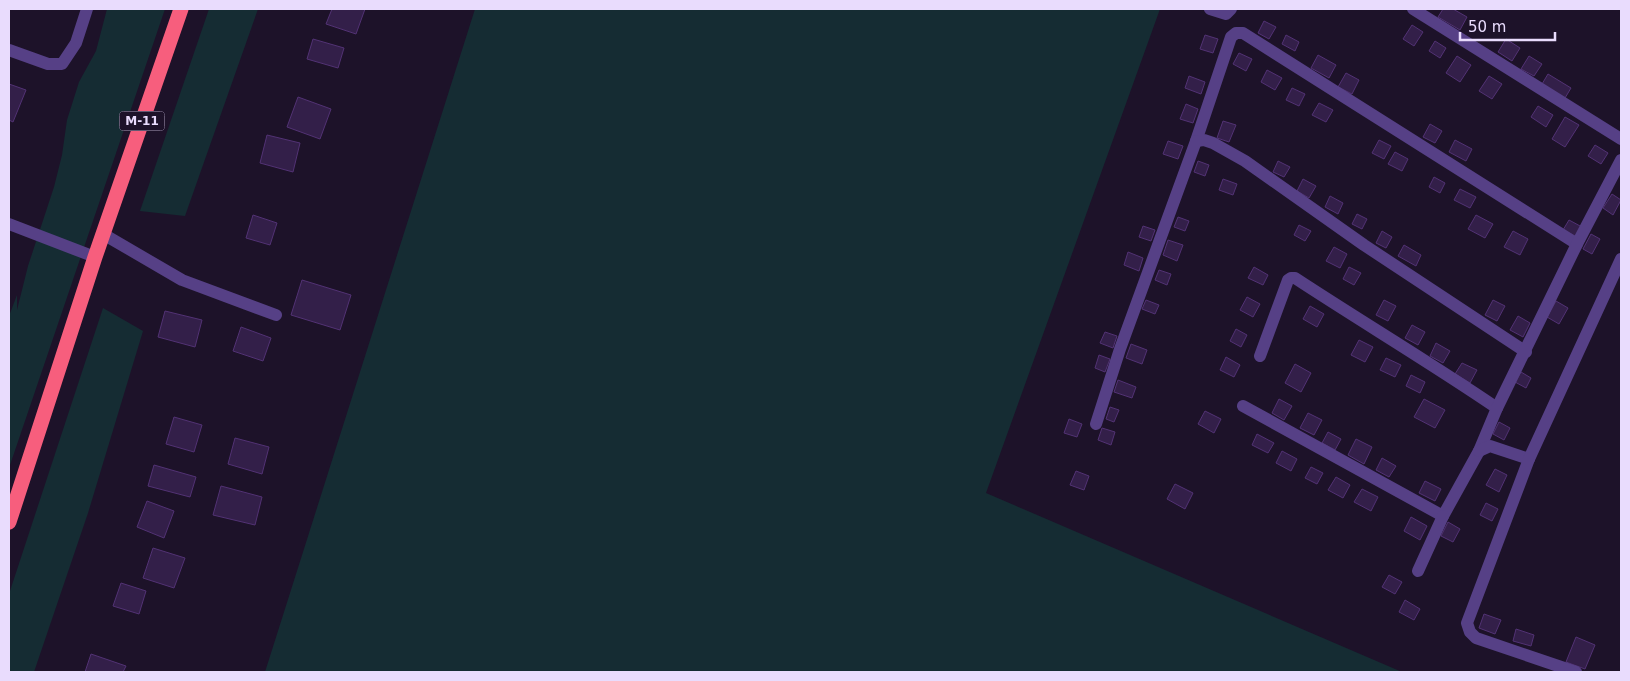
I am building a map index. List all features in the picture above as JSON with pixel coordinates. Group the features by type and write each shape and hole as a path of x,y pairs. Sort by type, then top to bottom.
{"highway":[{"name":"М-11","path":"9,522 95,257 181,9"}],"street":[{"path":"9,50 48,64 62,64 76,43 87,9"},
{"path":"1210,9 1226,14 1231,9"},
{"path":"1413,9 1621,139"},
{"path":"1096,424 1120,349 1196,141 1231,37 1236,32 1243,33 1576,244"},
{"path":"1196,141 1204,140 1213,143 1245,161 1364,244 1526,352"},
{"path":"1418,571 1443,516 1480,451 1497,408 1526,352 1576,244 1621,160"},
{"path":"9,224 95,257"},
{"path":"103,234 182,280 276,315"},
{"path":"1576,672 1476,638 1470,632 1467,623 1529,460 1621,259"},
{"path":"1260,356 1288,280 1295,278 1452,377 1497,408"},
{"path":"1243,406 1443,516"},
{"path":"1480,451 1490,446 1529,460"}],"shaded area":[{"path":"107,9 165,9 9,468 9,316 17,295 17,310 28,266 54,187 62,155 67,120 79,82 96,51"},
{"path":"209,9 258,9 185,216 140,211"},
{"path":"475,9 1160,9 986,493 1402,672 265,672"},
{"path":"103,308 143,331 88,513 34,672 9,672 9,594"}],"building":[{"path":"332,9 365,9 356,34 326,24"},
{"path":"1443,9 1453,9 1467,17 1460,30 1438,17"},
{"path":"1264,21 1276,27 1269,39 1258,33"},
{"path":"1412,25 1423,32 1414,46 1403,39"},
{"path":"1205,35 1218,39 1213,53 1200,49"},
{"path":"1286,35 1299,42 1295,51 1282,44"},
{"path":"313,39 344,48 338,68 307,59"},
{"path":"1506,39 1520,48 1512,61 1498,52"},
{"path":"1435,41 1446,48 1440,58 1429,51"},
{"path":"1239,53 1252,59 1246,71 1233,64"},
{"path":"1318,55 1336,65 1329,78 1311,68"},
{"path":"1457,56 1471,65 1460,82 1446,73"},
{"path":"1529,56 1542,64 1534,76 1521,69"},
{"path":"1267,70 1282,78 1275,90 1261,82"},
{"path":"1346,73 1359,80 1352,94 1338,87"},
{"path":"1548,74 1571,88 1565,98 1542,84"},
{"path":"1189,76 1205,82 1201,94 1185,88"},
{"path":"1489,76 1502,84 1492,99 1479,91"},
{"path":"9,84 26,90 13,122 9,120"},
{"path":"1292,88 1305,94 1299,106 1286,100"},
{"path":"298,97 331,109 320,139 287,127"},
{"path":"1319,103 1333,110 1326,122 1312,115"},
{"path":"1186,104 1198,109 1193,123 1180,119"},
{"path":"1538,106 1553,115 1546,127 1531,117"},
{"path":"1565,117 1579,125 1565,147 1552,139"},
{"path":"1223,121 1236,125 1229,142 1217,138"},
{"path":"1430,124 1442,131 1435,143 1423,137"},
{"path":"267,135 300,143 293,172 260,163"},
{"path":"1379,140 1391,146 1384,159 1372,153"},
{"path":"1455,140 1472,149 1466,161 1449,152"},
{"path":"1168,141 1183,146 1178,159 1163,154"},
{"path":"1595,145 1608,153 1601,164 1588,156"},
{"path":"1395,152 1408,159 1402,171 1388,164"},
{"path":"1198,161 1209,165 1205,176 1194,172"},
{"path":"1278,161 1290,167 1284,177 1273,172"},
{"path":"1434,177 1445,183 1440,193 1429,187"},
{"path":"1223,179 1237,184 1233,195 1219,190"},
{"path":"1303,179 1316,186 1309,198 1297,191"},
{"path":"1460,189 1476,197 1470,208 1454,200"},
{"path":"1612,194 1621,200 1613,215 1603,208"},
{"path":"1330,196 1343,203 1338,214 1325,207"},
{"path":"1357,214 1367,219 1362,229 1352,224"},
{"path":"253,215 277,223 270,245 246,238"},
{"path":"1476,215 1493,224 1485,238 1468,229"},
{"path":"1178,217 1189,221 1185,231 1174,227"},
{"path":"1569,220 1582,227 1577,237 1563,230"},
{"path":"1299,225 1311,231 1305,241 1294,235"},
{"path":"1143,226 1155,230 1151,241 1139,237"},
{"path":"1382,231 1392,237 1386,248 1376,243"},
{"path":"1513,231 1528,239 1520,255 1504,247"},
{"path":"1591,234 1600,239 1592,254 1583,249"},
{"path":"1168,240 1183,245 1177,261 1163,255"},
{"path":"1404,245 1421,255 1416,266 1398,256"},
{"path":"1334,247 1347,254 1340,268 1326,261"},
{"path":"1128,252 1143,258 1139,271 1124,265"},
{"path":"1254,267 1268,275 1263,285 1248,278"},
{"path":"1349,267 1361,273 1354,285 1343,279"},
{"path":"1159,270 1171,274 1167,285 1155,280"},
{"path":"302,280 351,295 340,330 291,315"},
{"path":"1247,297 1260,304 1253,317 1240,310"},
{"path":"1146,300 1159,305 1155,314 1142,309"},
{"path":"1384,300 1396,306 1388,321 1376,315"},
{"path":"1493,300 1505,306 1497,321 1485,315"},
{"path":"1556,301 1568,308 1559,324 1547,317"},
{"path":"1310,306 1324,314 1317,327 1303,319"},
{"path":"165,311 202,320 195,347 158,337"},
{"path":"1518,316 1530,323 1523,337 1510,330"},
{"path":"1412,325 1425,332 1418,345 1405,338"},
{"path":"241,327 271,338 263,361 233,351"},
{"path":"1236,329 1247,335 1241,347 1230,341"},
{"path":"1105,332 1117,336 1113,348 1100,343"},
{"path":"1359,340 1373,347 1365,362 1351,355"},
{"path":"1436,343 1450,351 1443,363 1430,356"},
{"path":"1131,344 1147,350 1142,364 1126,358"},
{"path":"1099,355 1110,359 1105,372 1095,368"},
{"path":"1226,357 1240,365 1234,377 1220,370"},
{"path":"1386,358 1401,365 1395,377 1380,370"},
{"path":"1462,363 1477,370 1470,383 1455,374"},
{"path":"1295,364 1311,373 1301,392 1285,383"},
{"path":"1521,372 1531,378 1526,388 1515,382"},
{"path":"1411,375 1425,382 1420,393 1406,386"},
{"path":"1118,380 1136,387 1132,398 1114,392"},
{"path":"1279,399 1292,406 1284,420 1272,413"},
{"path":"1424,399 1445,410 1435,428 1414,417"},
{"path":"1110,407 1119,410 1114,422 1106,419"},
{"path":"1205,411 1221,419 1214,433 1198,424"},
{"path":"1308,413 1322,420 1314,435 1300,428"},
{"path":"174,417 202,425 194,452 166,444"},
{"path":"1069,419 1082,424 1077,437 1064,433"},
{"path":"1499,422 1510,428 1504,440 1493,434"},
{"path":"1102,428 1115,432 1111,445 1098,440"},
{"path":"1328,432 1341,439 1335,450 1322,443"},
{"path":"1257,434 1274,443 1268,453 1252,445"},
{"path":"235,438 269,447 262,474 228,464"},
{"path":"1356,439 1372,447 1364,464 1348,455"},
{"path":"1282,451 1297,459 1291,471 1276,463"},
{"path":"1382,458 1396,466 1389,477 1376,470"},
{"path":"154,465 196,477 190,497 148,486"},
{"path":"1311,467 1323,473 1317,484 1305,478"},
{"path":"1495,469 1507,475 1499,492 1486,485"},
{"path":"1076,471 1089,476 1084,490 1070,485"},
{"path":"1336,477 1350,485 1343,498 1328,490"},
{"path":"1425,481 1441,489 1435,501 1419,493"},
{"path":"1175,484 1193,493 1185,509 1167,499"},
{"path":"221,486 262,497 255,525 213,515"},
{"path":"1362,489 1378,497 1371,511 1354,502"},
{"path":"147,501 174,511 164,538 137,527"},
{"path":"1486,503 1498,509 1492,521 1480,515"},
{"path":"1411,517 1427,526 1420,540 1404,531"},
{"path":"1448,522 1460,529 1453,542 1441,536"},
{"path":"153,548 185,558 174,588 143,578"},
{"path":"1389,575 1402,582 1395,594 1382,587"},
{"path":"121,583 146,591 139,614 113,606"},
{"path":"1405,600 1420,609 1414,620 1399,612"},
{"path":"1484,614 1501,620 1495,634 1479,628"},
{"path":"1516,629 1534,635 1531,646 1513,641"},
{"path":"1576,637 1595,645 1585,669 1566,662"},
{"path":"91,654 126,666 123,672 85,672"}]}
